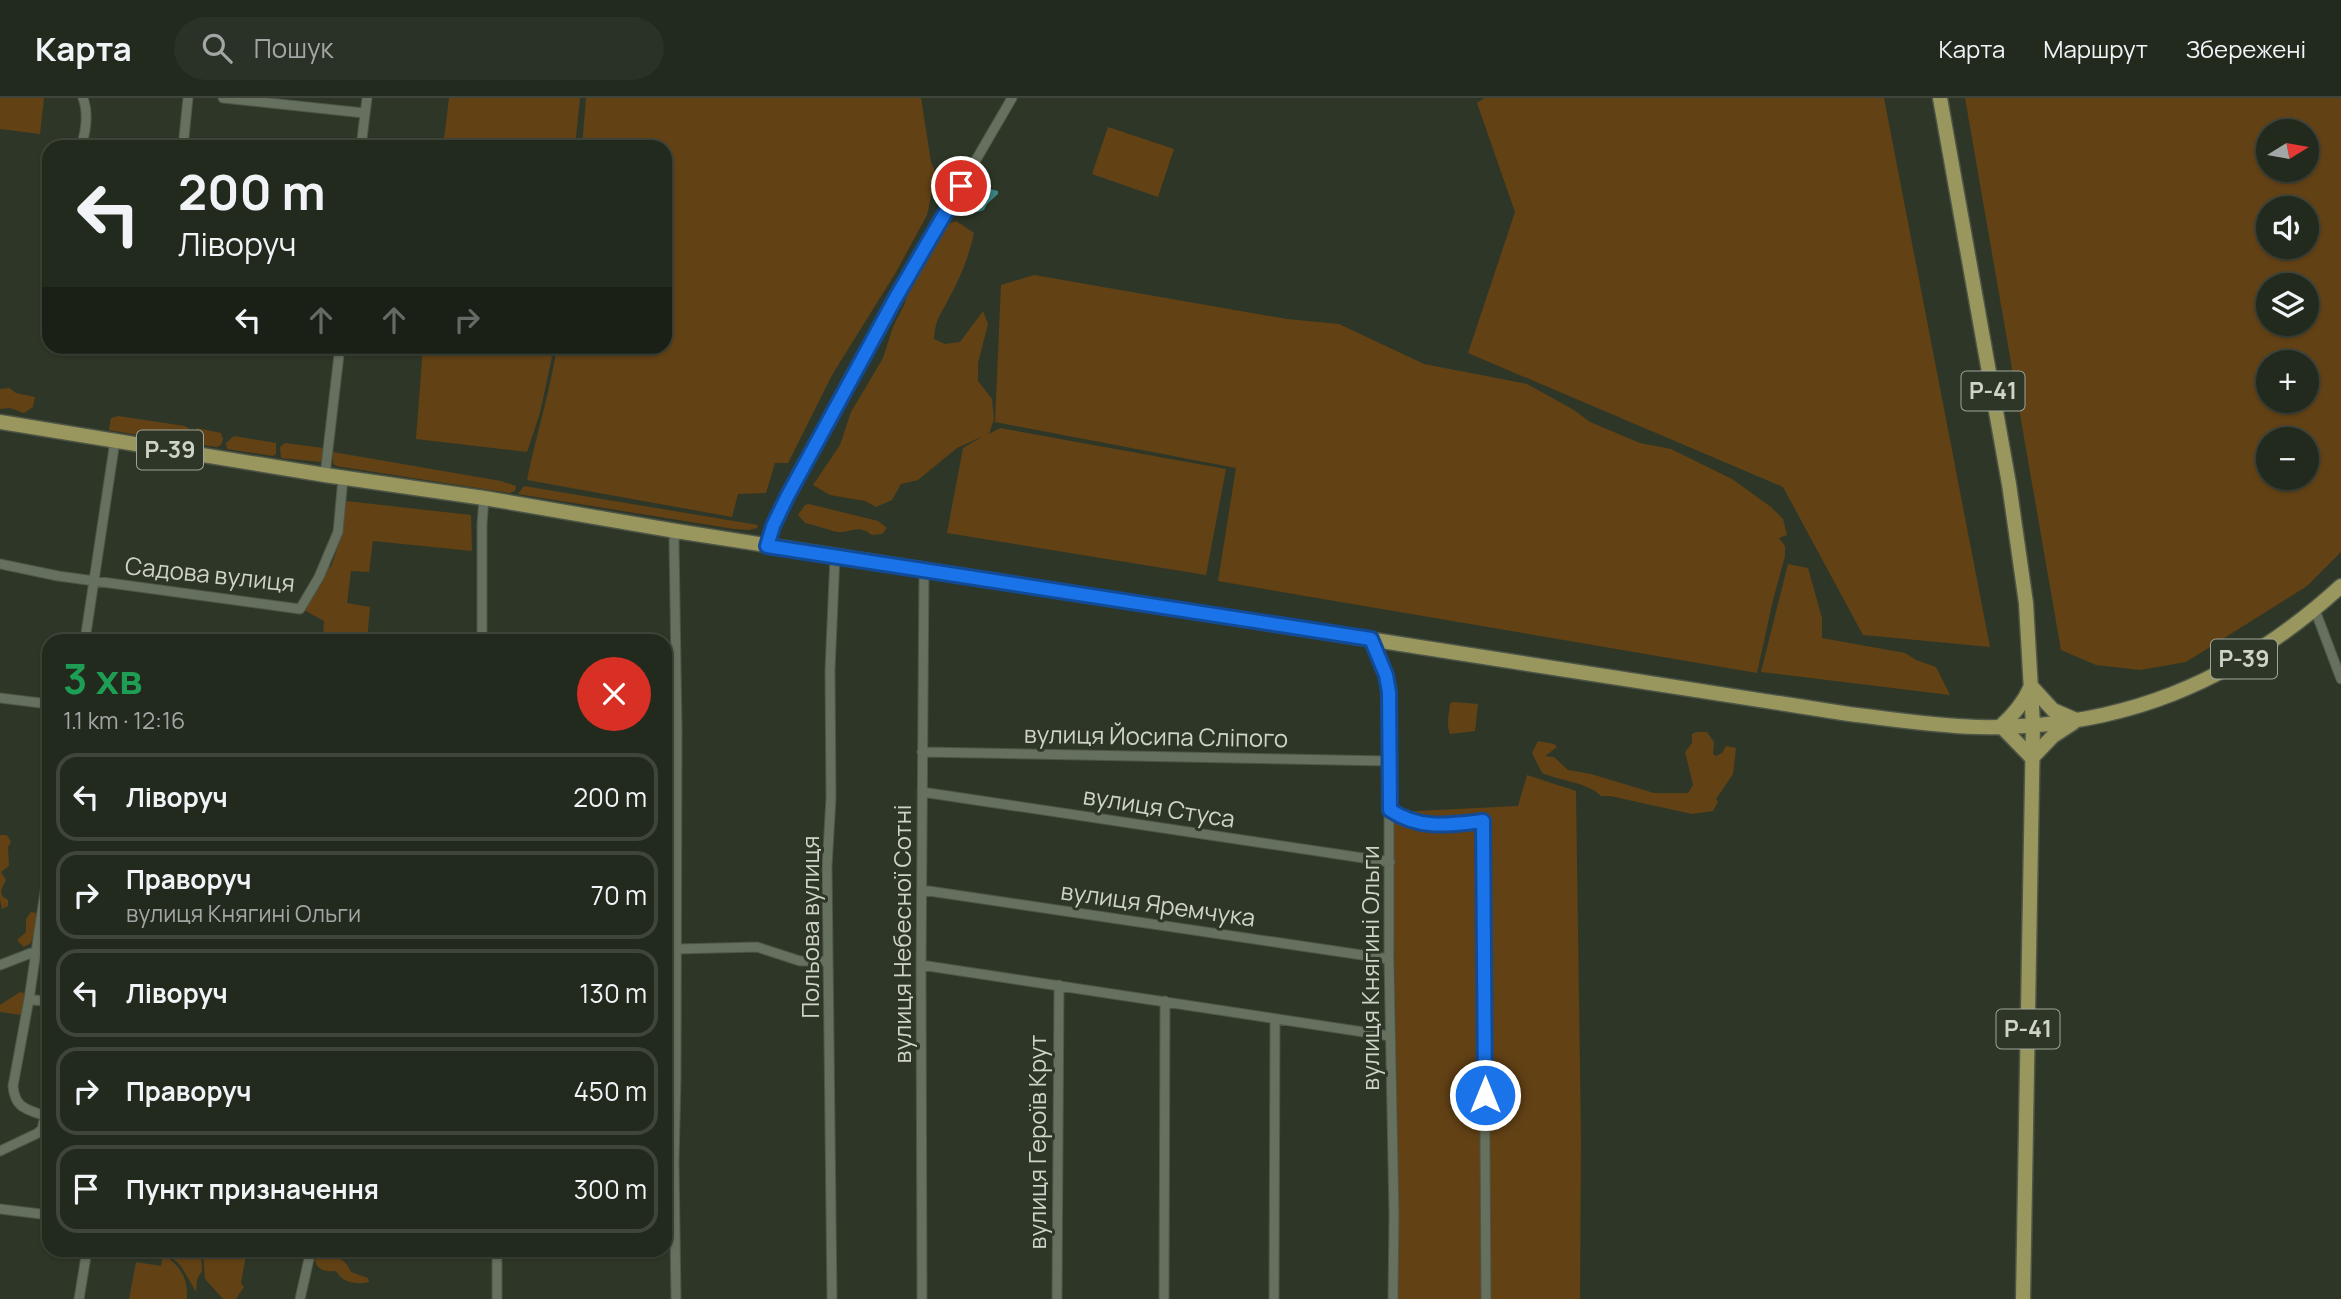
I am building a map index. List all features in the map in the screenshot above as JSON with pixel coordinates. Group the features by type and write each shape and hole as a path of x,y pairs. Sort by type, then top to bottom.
{"main road":[{"name":"Р-41","path":"1940,98 2009,484 2026,603 2033,725 2024,1299"},
{"name":"Р-39","path":"0,422 336,477 484,498 767,546 1849,715 1958,726 2033,725 2077,720 2116,713 2183,690 2250,656 2315,610 2341,586"},
{"path":"2031,686 2053,710 2077,720 2053,736 2032,758 2001,726 2026,698 2031,686"}],"street":[{"path":"83,98 87,108 83,140"},
{"path":"184,140 188,98"},
{"path":"223,98 267,100 364,113"},
{"path":"362,140 367,98"},
{"path":"767,546 787,497 1012,98"},
{"path":"336,477 340,354"},
{"path":"86,634 115,441"},
{"name":"Садова вулиця","path":"0,564 58,576 300,609 330,554 338,532 341,498 336,477"},
{"path":"482,634 484,498"},
{"path":"676,531 676,1299"},
{"name":"Польова вулиця","path":"832,1299 827,867 831,797 830,670 835,556"},
{"name":"вулиця Небесної Сотні","path":"922,1299 924,570"},
{"path":"2315,610 2341,679"},
{"name":"вулиця Княгині Ольги","path":"1371,639 1386,675 1389,692 1393,1299"},
{"path":"0,698 42,703"},
{"name":"вулиця Йосипа Сліпого","path":"922,752 1390,761"},
{"name":"вулиця Стуса","path":"922,792 1390,862"},
{"path":"1390,810 1406,821 1427,824 1454,825 1483,821 1486,1299"},
{"name":"вулиця Яремчука","path":"922,890 1389,959"},
{"path":"42,922 13,1086 14,1097 19,1105 42,1114"},
{"path":"677,949 757,947 800,961 827,961"},
{"path":"0,965 35,953"},
{"path":"921,965 1390,1036"},
{"name":"вулиця Героїв Крут","path":"1057,1299 1059,985"},
{"path":"29,999 42,1001"},
{"path":"1164,1299 1165,1001"},
{"path":"1274,1299 1275,1019"},
{"path":"0,1151 42,1129"},
{"path":"0,1209 42,1214"},
{"path":"79,1299 86,1257"},
{"path":"300,1299 310,1257"},
{"path":"496,1299 497,1257"}],"shaded area":[{"path":"0,98 44,98 40,134 0,129"},
{"path":"449,98 580,98 576,140 444,140"},
{"path":"586,98 921,98 931,162 936,174 927,215 896,272 832,375 788,463 775,463 766,493 738,494 732,517 527,480 556,354 672,354 672,140 583,140"},
{"path":"1484,98 1884,98 1990,647 1863,635 1783,487 1468,353 1515,212 1477,103"},
{"path":"1965,98 2341,98 2341,552 2307,586 2186,662 2140,670 2096,665 2061,650"},
{"path":"1108,127 1174,149 1158,197 1092,174"},
{"path":"956,221 974,233 956,286 938,319 934,339 945,344 960,342 983,311 988,324 978,363 978,381 992,399 994,419 989,434 1000,428 1226,469 1206,575 947,533 963,448 983,436 957,448 918,480 901,484 892,500 876,507 865,501 830,495 813,485 840,445 851,412 883,358 909,286 943,226"},
{"path":"1034,275 1287,319 1339,324 1424,364 1527,384 1590,422 1640,443 1671,449 1732,479 1783,519 1787,535 1779,538 1785,546 1785,556 1757,673 1218,581 1236,468 995,422 1001,285"},
{"path":"422,354 553,354 540,413 527,452 416,439"},
{"path":"9,388 16,393 35,397 33,407 24,413 10,408 0,409 0,389"},
{"path":"118,416 185,426 191,430 190,440 173,441 109,430 111,418"},
{"path":"197,428 221,433 221,445 216,447 196,444 193,441"},
{"path":"234,436 276,443 276,454 273,456 227,449 226,443"},
{"path":"285,443 323,448 323,460 281,458 280,447"},
{"path":"333,452 501,481 516,486 515,491 510,493 336,466 333,463"},
{"path":"524,486 758,525 757,528 749,530 734,529 518,494"},
{"path":"346,501 471,515 472,551 373,541 369,572 351,571 347,603 370,607 368,634 323,634 324,621 304,610 328,566 331,567 341,537"},
{"path":"805,505 878,521 887,528 882,534 872,535 857,529 838,532 805,523 798,515"},
{"path":"1788,564 1808,568 1822,618 1822,638 1905,653 1936,667 1950,695 1761,672"},
{"path":"1450,704 1478,704 1475,731 1450,734 1448,719"},
{"path":"1707,732 1714,742 1713,754 1716,756 1722,753 1726,746 1736,748 1733,774 1716,799 1718,802 1713,811 1692,814 1601,796 1582,785 1542,773 1532,753 1538,741 1554,744 1557,747 1545,756 1554,757 1568,770 1654,793 1688,793 1693,785 1685,752 1692,743 1692,734"},
{"path":"1527,775 1576,791 1581,1140 1580,1299 1397,1299 1398,1155 1392,820 1396,812 1518,806"},
{"path":"0,835 7,835 11,842 8,847 9,866 1,872 6,880 1,890 2,896 8,900 8,906 2,909 0,900"},
{"path":"31,912 36,913 36,928 31,943 24,947 17,940 26,932 26,919"},
{"path":"20,992 26,994 24,1012 21,1015 0,1012 0,1005"},
{"path":"162,1257 166,1257 182,1274 187,1299 129,1299 136,1262 161,1266"},
{"path":"171,1257 201,1257 202,1271 197,1279 196,1292 181,1266"},
{"path":"203,1257 246,1257 241,1283 244,1287 236,1299 223,1299 205,1279"},
{"path":"317,1257 339,1257 351,1272 368,1278 369,1282 350,1282 336,1271 321,1269 315,1261"}],"water":[{"path":"982,181 990,189 998,191 998,194 984,210 978,212 973,210 972,206 981,196 972,183"}],"route":[{"path":"961,186 895,299 787,497 767,546 1371,639 1386,675 1389,692 1390,810 1406,821 1427,824 1454,825 1483,821 1485,1095"}]}
